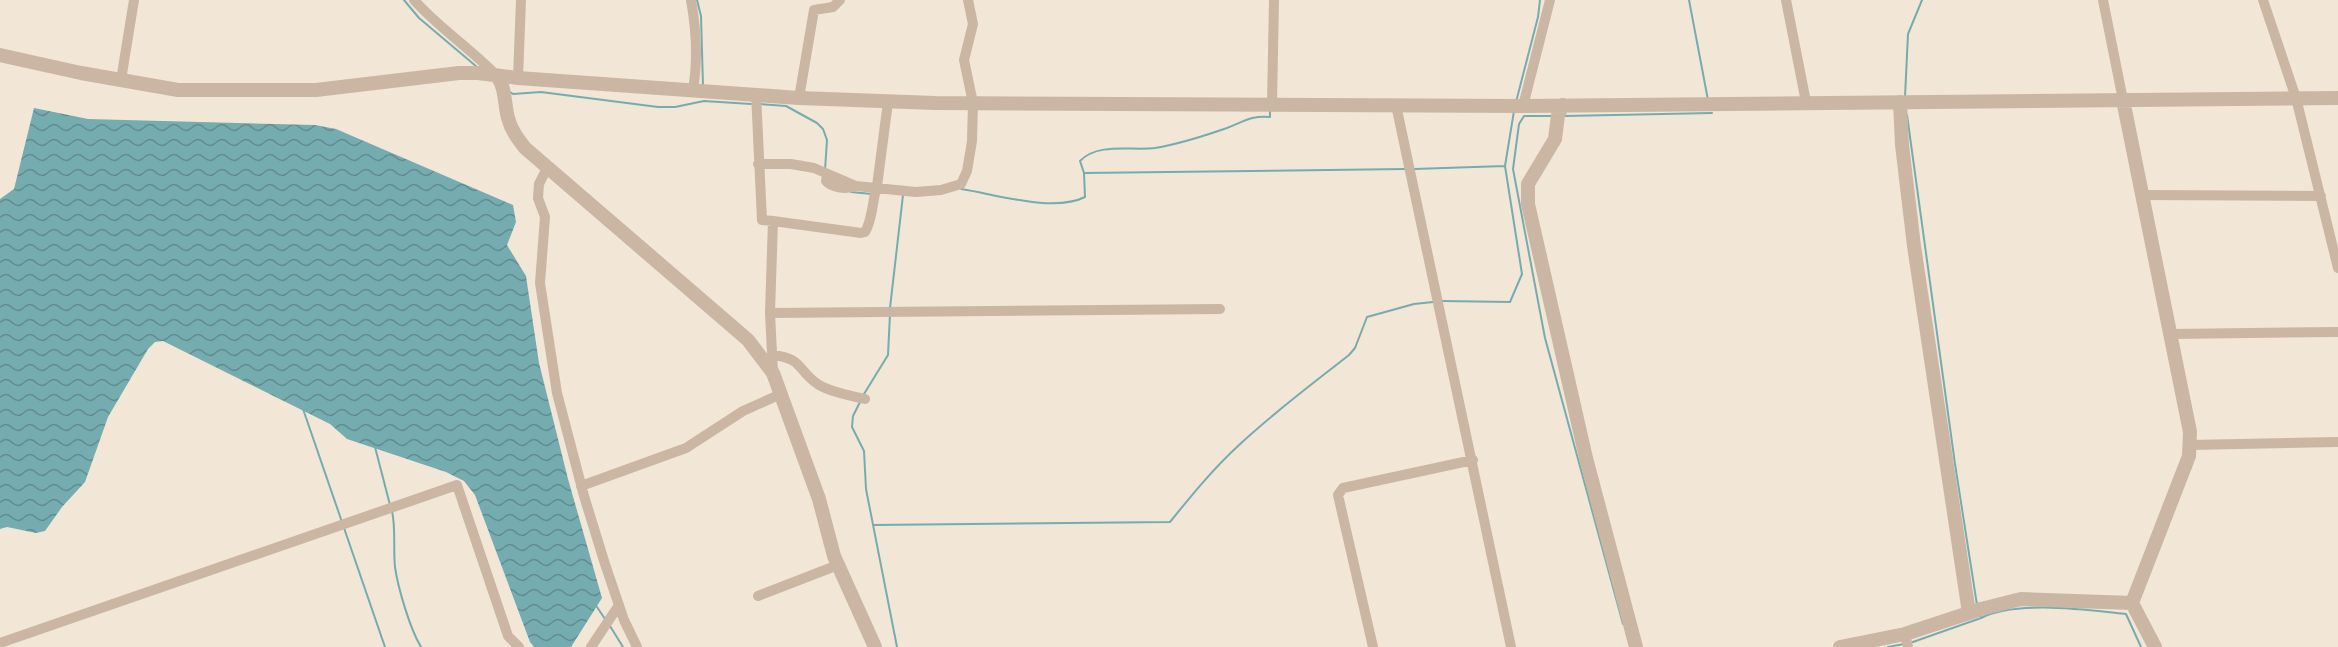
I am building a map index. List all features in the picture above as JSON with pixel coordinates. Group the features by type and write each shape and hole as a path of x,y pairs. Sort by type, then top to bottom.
{"street":[{"path":"121,80 134,0"},
{"path":"414,0 497,76 503,84 508,119 515,135 525,148 748,340 764,359 773,373 819,499 834,556 875,647"},
{"path":"518,78 521,0"},
{"path":"691,0 694,16 695,76 693,89"},
{"path":"799,98 814,10 833,7 840,0"},
{"path":"758,164 791,164 814,168 856,186 877,186 916,192 961,184 967,171 972,141 973,104 964,60 973,24 968,0"},
{"path":"1272,104 1274,0"},
{"path":"1516,106 1550,0"},
{"path":"1786,0 1806,102"},
{"path":"2103,0 2188,417 2189,456 2132,603 2155,647"},
{"path":"2264,0 2296,98 2338,268"},
{"path":"0,55 178,90 316,90 459,73 799,98 973,104 1516,106 2338,98"},
{"path":"756,94 762,220 861,233 866,232 869,227 888,102"},
{"path":"1900,102 1902,145 1914,246 1969,613"},
{"path":"1396,105 1511,647"},
{"path":"1563,105 1558,115 1555,139 1528,184 1528,204 1586,458 1636,647"},
{"path":"547,168 539,184 538,198 545,217 540,283 557,393 581,486 619,604 637,647"},
{"path":"2142,195 2321,196"},
{"path":"773,221 770,313 773,373"},
{"path":"770,313 1220,309"},
{"path":"2171,334 2338,332"},
{"path":"772,354 791,358 816,384 825,389 865,399"},
{"path":"581,486 686,448 743,411 781,394"},
{"path":"2190,445 2338,442"},
{"path":"1373,647 1338,495 1343,488 1473,460"},
{"path":"0,643 457,485 508,636 519,647"},
{"path":"758,596 838,565"},
{"path":"1840,647 1906,641 1969,613 2021,599 2132,603"},
{"path":"591,647 619,604"}],"water":[{"path":"34,108 88,119 315,125 336,129 513,205 516,222 507,245 526,276 539,363 568,479 602,598 571,647 534,647 530,642 475,495 464,481 446,472 347,439 330,424 163,341 155,342 148,349 108,417 85,482 62,507 45,531 36,533 7,527 0,529 0,199 14,189"}],"waterway":[{"path":"404,0 419,18 477,67"},
{"path":"697,0 701,16 703,86"},
{"path":"1516,102 1538,17 1540,0"},
{"path":"1689,0 1708,100"},
{"path":"1905,97 1908,34 1922,0"},
{"path":"510,92 513,94 541,92 658,107 675,107 704,101 751,104"},
{"path":"760,104 786,106 817,123 823,129 827,140 825,170"},
{"path":"1084,173 1080,161 1096,151 1116,148 1146,149 1173,144 1253,118 1270,117 1270,110"},
{"path":"1442,301 1510,302 1522,274 1505,166 1514,111"},
{"path":"1565,116 1712,113"},
{"path":"1907,115 1955,464 1977,605"},
{"path":"1553,116 1524,116 1519,124 1513,169 1545,338 1623,624"},
{"path":"1414,169 1505,166"},
{"path":"961,189 1024,201 1057,203 1085,197 1084,173 1406,169"},
{"path":"851,192 872,194"},
{"path":"890,308 903,195"},
{"path":"874,525 1170,522 1211,473 1238,446 1349,355 1355,348 1367,317 1414,304 1433,302"},
{"path":"864,394 888,355 890,314"},
{"path":"860,402 853,416 852,427 864,451 866,489 897,647"},
{"path":"303,409 342,522"},
{"path":"375,447 390,505"},
{"path":"392,511 397,576 409,619 421,647"},
{"path":"344,528 385,647"},
{"path":"595,604 605,619"},
{"path":"1979,613 1981,618 1995,612 2013,609 2052,608 2126,614 2141,647"},
{"path":"1910,643 1981,618"},
{"path":"610,626 623,647"},
{"path":"1888,647 1904,644"}]}
